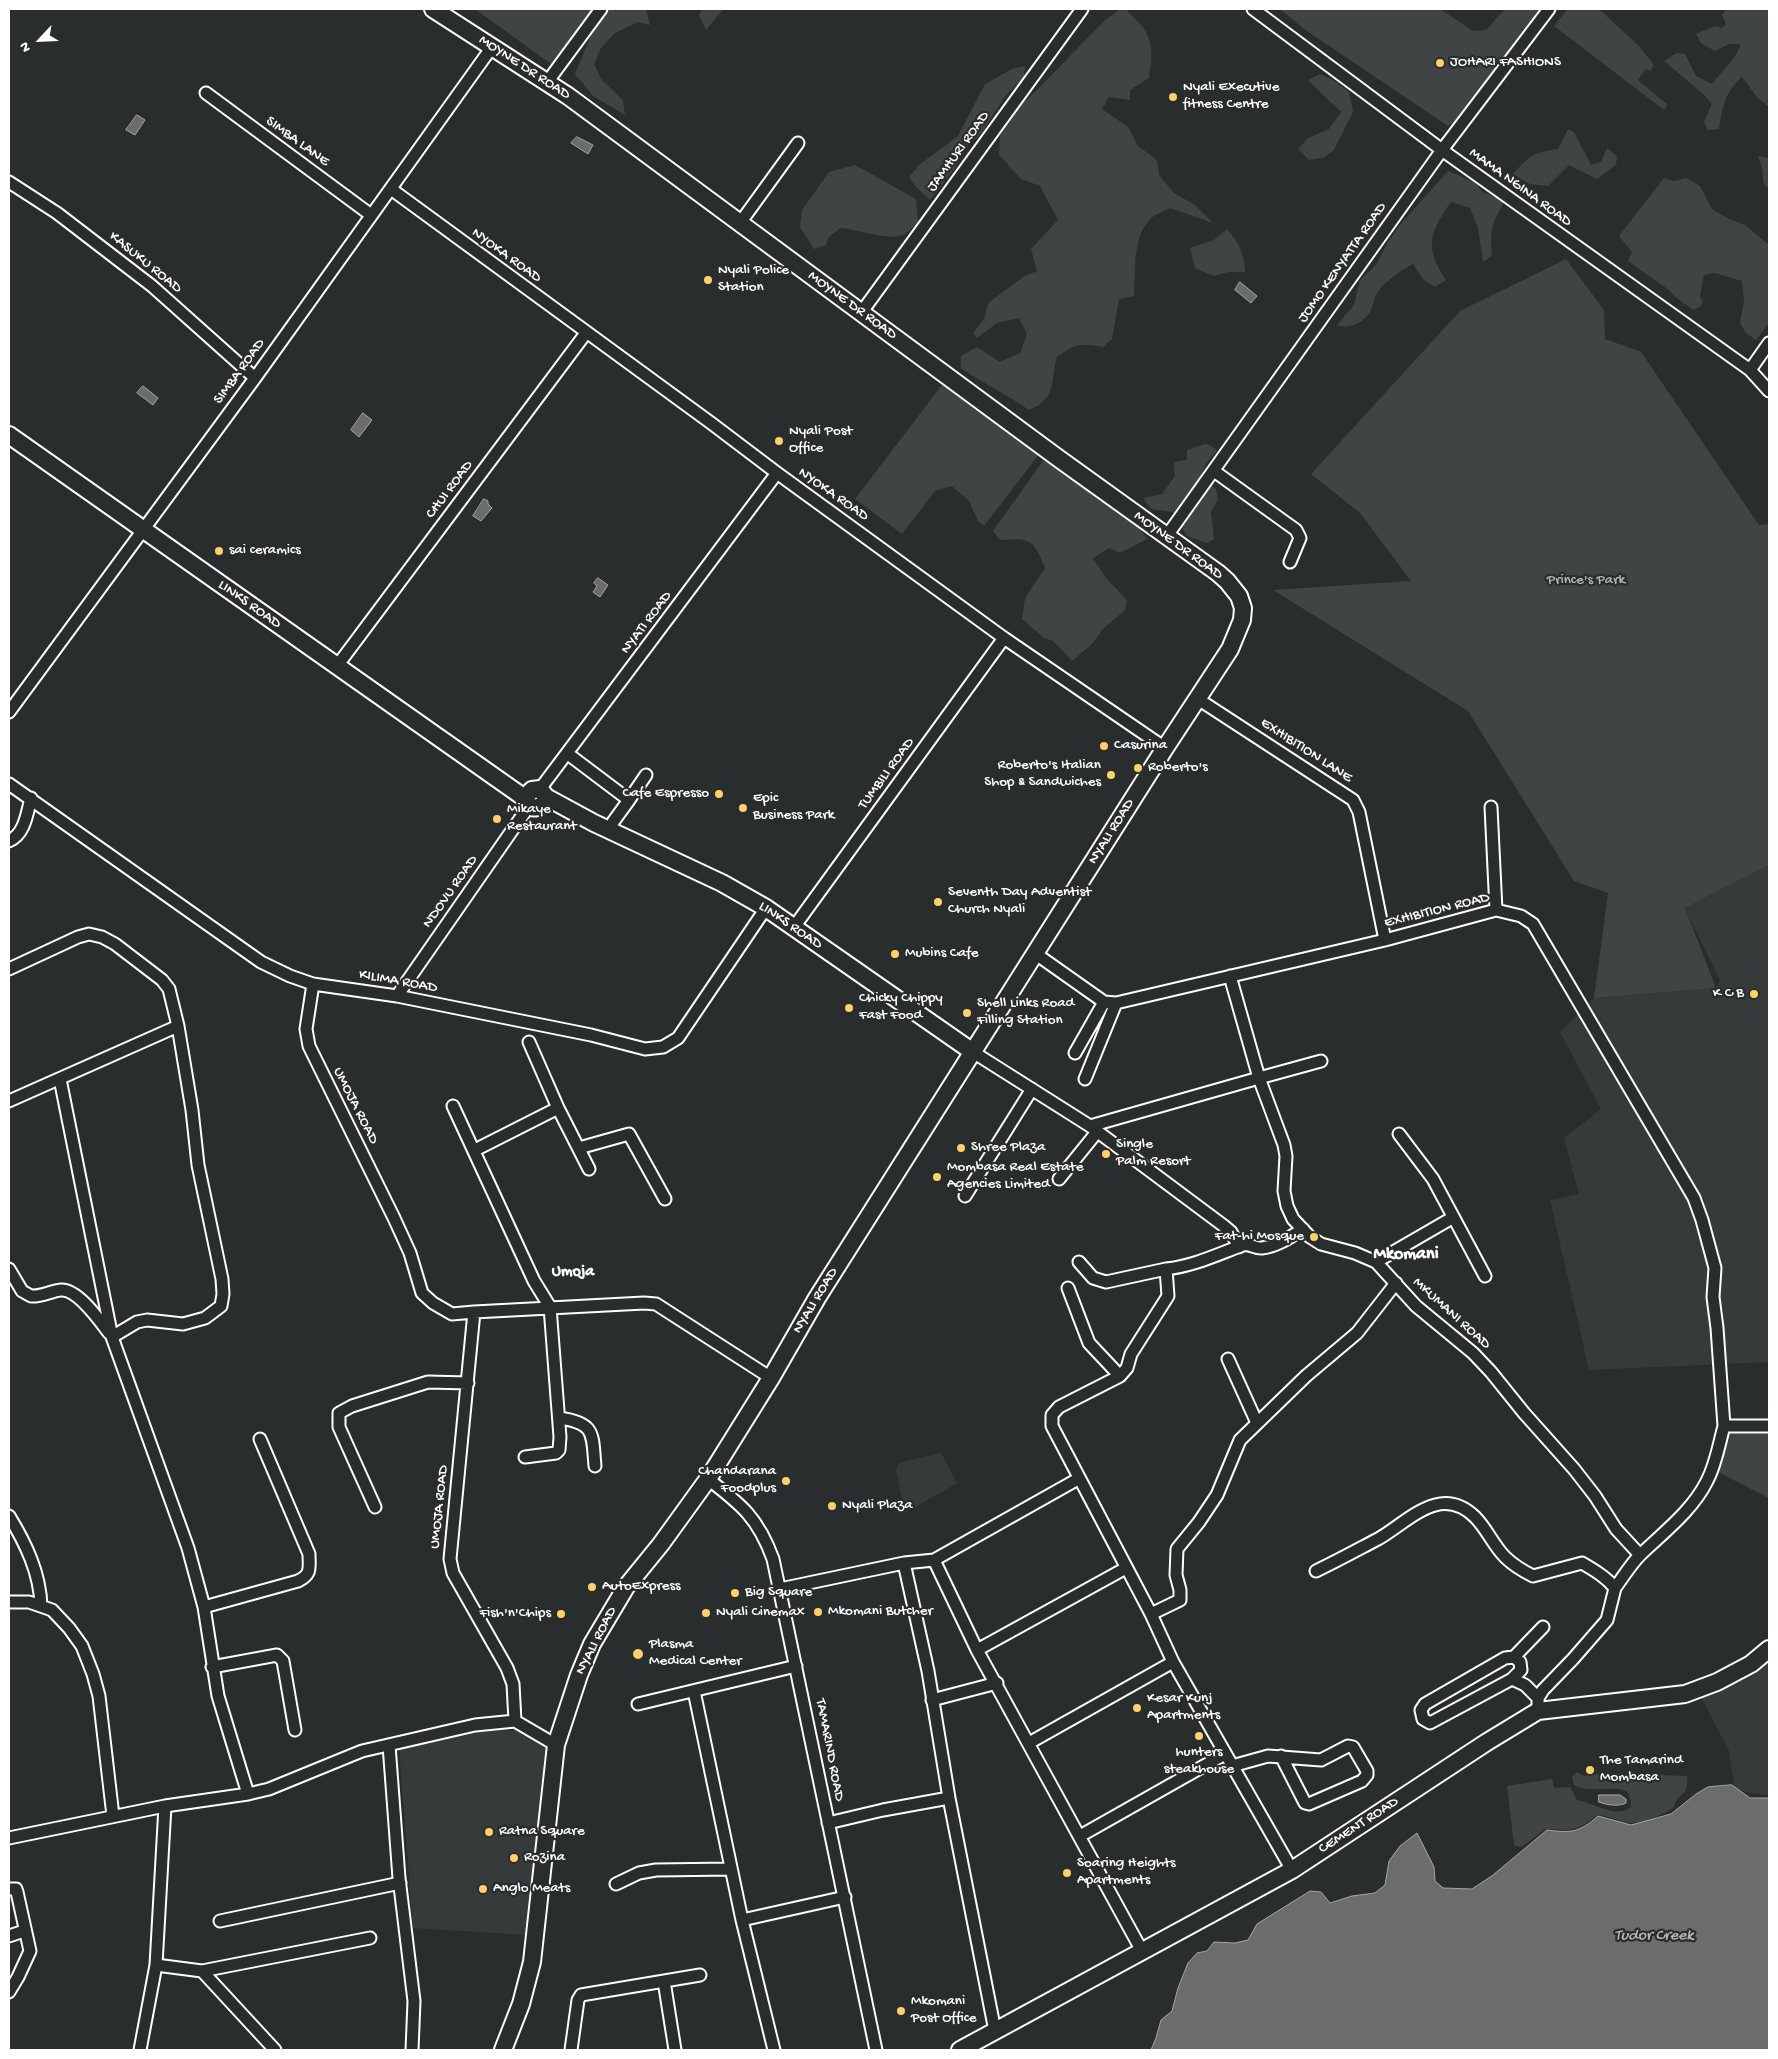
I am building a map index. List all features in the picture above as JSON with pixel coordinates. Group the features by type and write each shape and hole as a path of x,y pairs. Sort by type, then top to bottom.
{"main road":[{"name":"MOYNE DR ROAD","path":"432,9 548,82 1166,537 1218,573 1239,596"},
{"name":"LINKS ROAD","path":"9,435 491,774 536,798 722,883 766,908 973,1052"},
{"name":"NYALI ROAD","path":"503,2050 521,2004 532,1962 556,1745 592,1644 626,1587 661,1544 708,1479 771,1378 817,1298 1165,748 1230,649 1242,620 1243,608 1239,596"},
{"name":"CEMENT ROAD","path":"960,2050 1292,1870 1487,1742 1538,1704 1685,1694 1717,1682 1750,1664 1769,1649"}],"street":[{"path":"548,82 601,9"},
{"name":"JAMHURI ROAD","path":"861,313 1082,9"},
{"name":"MAMA NGINA ROAD","path":"1253,9 1442,150 1750,370 1769,391"},
{"name":"JOMO KENYATTA ROAD","path":"1166,537 1442,150 1548,9"},
{"name":"SIMBA ROAD","path":"9,712 255,378 492,47"},
{"name":"SIMBA LANE","path":"206,93 371,215"},
{"path":"740,223 798,143"},
{"name":"KASUKU ROAD","path":"9,182 57,213 152,286 255,378"},
{"name":"NYOKA ROAD","path":"391,189 1004,638 1165,748"},
{"name":"CHUI ROAD","path":"338,666 586,333"},
{"path":"1750,370 1769,344"},
{"path":"1214,471 1296,530 1300,538 1290,562"},
{"name":"NYATI ROAD","path":"536,798 777,473"},
{"name":"TUMBILI ROAD","path":"794,927 1004,638"},
{"name":"EXHIBITION LANE","path":"1198,699 1353,800 1359,812 1385,940"},
{"path":"568,754 629,800"},
{"path":"613,822 646,775"},
{"name":"KILIMA ROAD","path":"9,784 262,962 290,976 313,984 397,996 590,1035 645,1049 663,1047 678,1038 766,908"},
{"path":"9,840 14,838 25,823 30,798"},
{"name":"NDOVU ROAD","path":"397,996 536,798"},
{"path":"1490,807 1496,910"},
{"name":"EXHIBITION ROAD","path":"1104,1002 1116,1003 1385,940 1496,910 1521,916 1533,924 1694,1198 1715,1268 1713,1297 1724,1426 1716,1457 1707,1481 1693,1502 1652,1546 1640,1555 1615,1588"},
{"path":"9,969 78,937 89,934 102,937 120,948 166,984 171,994 192,1110 198,1165 222,1279 222,1301 221,1306 214,1314 205,1318 183,1324 147,1320 137,1322 112,1336"},
{"path":"1036,954 1104,1002 1075,1053"},
{"name":"MKUMANI ROAD","path":"1230,976 1259,1078 1284,1145 1286,1156 1284,1191 1287,1206 1293,1219 1310,1237 1321,1244 1355,1253 1376,1262 1416,1306 1448,1331 1491,1372 1574,1470 1616,1529 1640,1555"},
{"name":"UMOJA ROAD","path":"313,984 306,1029 309,1046 394,1218 410,1253 422,1293 433,1303 452,1314 550,1307 656,1304 771,1378"},
{"path":"1085,1079 1116,1003"},
{"path":"9,1101 178,1026"},
{"path":"529,1042 558,1108 589,1169"},
{"path":"973,1052 1094,1129 1224,1226 1231,1232 1239,1247"},
{"path":"1059,1179 1094,1129 1259,1078 1321,1061"},
{"path":"60,1080 112,1336 178,1519 204,1607 212,1667 226,1727 248,1794"},
{"path":"964,1196 1032,1089"},
{"path":"453,1106 534,1281 550,1307 560,1450 556,1453 525,1457"},
{"path":"475,1150 558,1108"},
{"path":"579,1148 630,1134 665,1199"},
{"path":"1399,1134 1433,1179 1447,1203 1452,1218 1485,1276"},
{"path":"1376,1262 1452,1218"},
{"path":"1079,1262 1093,1278 1106,1282 1195,1264 1246,1244 1259,1249 1271,1246 1281,1243 1303,1229"},
{"path":"9,1269 22,1292 31,1296 60,1290 70,1292 92,1311 112,1336"},
{"path":"1166,1269 1168,1296 1132,1354 1127,1368 1120,1376 1060,1407 1052,1415 1052,1426 1078,1479 1151,1614 1173,1662 1292,1870"},
{"path":"1151,1614 1180,1600 1180,1590 1176,1575 1177,1550 1217,1495 1240,1440 1306,1376 1356,1333 1396,1283"},
{"path":"1068,1288 1089,1343 1120,1376"},
{"name":"UMOJA ROAD","path":"474,1312 450,1559 453,1573 462,1591 507,1668 512,1684 515,1721"},
{"path":"1228,1359 1257,1423"},
{"path":"375,1507 339,1428 339,1413 352,1406 428,1382 468,1383"},
{"path":"559,1418 575,1420 583,1423 588,1428 592,1435 595,1466"},
{"path":"1724,1426 1769,1426"},
{"path":"204,1607 298,1581 306,1577 309,1571 309,1554 260,1440"},
{"name":"TAMARIND ROAD","path":"708,1479 730,1496 757,1524 765,1537 773,1559 876,2050"},
{"path":"780,1589 904,1564 934,1560 1078,1479"},
{"path":"1316,1571 1380,1538 1422,1510 1439,1504 1457,1504 1473,1516 1487,1531 1504,1556 1522,1571 1533,1576 1582,1563 1608,1579 1615,1588 1607,1620 1543,1690 1538,1704"},
{"path":"9,1516 23,1538 31,1559 41,1591 41,1606"},
{"path":"934,1560 977,1650 997,1683 1142,1950"},
{"path":"904,1564 995,2031"},
{"path":"977,1650 1126,1568"},
{"path":"9,1602 29,1602 52,1610 69,1628 82,1646 99,1696 113,1816"},
{"path":"1514,1657 1520,1662 1521,1670 1512,1679 1430,1723 1423,1719 1421,1710 1425,1704 1505,1658 1514,1657 1544,1628"},
{"path":"212,1667 277,1655 280,1657 283,1661 296,1730"},
{"path":"1029,1743 1173,1662"},
{"path":"638,1704 796,1666"},
{"path":"1512,1679 1525,1685 1538,1704"},
{"path":"932,1700 997,1683"},
{"path":"694,1691 742,1920 774,2050"},
{"path":"9,1838 165,1806 248,1794 269,1789 362,1751 475,1725 515,1721 556,1745"},
{"path":"389,1745 400,1883 414,2001 412,2050"},
{"path":"1232,1766 1268,1756 1281,1756 1321,1760 1345,1747 1353,1747 1367,1771 1367,1775 1362,1781 1309,1804 1305,1803 1281,1756"},
{"path":"1080,1836 1225,1754"},
{"path":"828,1823 883,1810 949,1798"},
{"path":"140,2050 156,1965 165,1806"},
{"path":"616,1884 639,1873 656,1870 731,1869"},
{"path":"220,1920 400,1883"},
{"path":"9,1889 16,1889 18,1892 24,1931 30,1951 9,1992"},
{"path":"742,1920 845,1897"},
{"path":"9,1936 24,1931"},
{"path":"156,1965 202,1971 370,1938"},
{"path":"202,1971 275,2050"},
{"path":"571,2050 578,2000 581,1995 700,1975"},
{"path":"664,1981 675,2050"}],"shaded area":[{"path":"1769,865 1769,1362 1589,1370 1550,1200 1579,1194 1564,1138 1601,1109 1560,1032 1594,998 1716,988 1720,981 1685,908"},
{"path":"941,1453 957,1483 905,1513 896,1470 898,1463"},
{"path":"1769,1659 1769,1794 1765,1795 1735,1790 1729,1751 1699,1693"},
{"name":"Ratna Square","path":"463,1730 530,1731 547,1748 528,1935 413,1928 399,1747"}],"green space":[{"path":"475,9 595,9 557,61 551,64"},
{"path":"602,9 646,9 650,25 638,22 615,33 601,48 594,64 601,79 623,100 625,115 593,96 575,74"},
{"path":"702,9 723,9 706,30 699,15"},
{"path":"1120,9 1125,9 1141,24 1149,39 1151,66 1149,78 1130,90 1130,100 1109,97 1102,109 1128,127 1138,146 1157,160 1159,175 1174,193 1195,205 1213,223 1170,208 1149,220 1142,231 1137,248 1134,296 1119,299 1112,339 1103,347 1078,345 1057,357 1051,389 1048,395 1038,406 1029,410 961,368 961,356 977,347 1000,362 1020,353 1027,334 1019,318 997,323 977,338 973,333 984,319 988,303 1023,277 1037,271 1031,249 1058,220 1040,186 1021,179 999,155 1000,136 1023,103 1104,21"},
{"path":"1280,9 1440,9 1473,31 1486,30 1505,9 1539,9 1459,119 1448,126 1304,29"},
{"path":"1568,9 1617,9 1600,10 1638,45 1654,65 1650,71 1646,69 1638,80 1668,105 1664,110 1554,26"},
{"path":"1726,9 1769,9 1769,107 1757,97 1742,77 1728,95 1723,107 1719,129 1708,130 1704,122 1712,104 1702,93 1664,61 1677,53 1685,54 1696,76 1712,84 1732,60 1741,44 1729,44 1715,51 1701,43 1696,34 1715,26 1722,28 1726,24 1722,15"},
{"path":"1025,66 1024,78 1006,95 980,135 966,147 955,168 930,200 915,186 909,177 919,165 958,136 985,84 1012,69"},
{"path":"1320,74 1335,81 1349,92 1353,112 1334,150 1325,157 1309,160 1298,149 1308,138 1329,129 1341,112 1308,80"},
{"path":"1568,129 1574,132 1591,165 1601,162 1607,148 1617,156 1616,165 1597,179 1569,165 1548,186 1530,184 1513,174 1523,163 1537,153 1558,149"},
{"path":"1758,156 1769,158 1769,188 1764,185"},
{"path":"855,165 916,199 918,222 905,234 889,237 840,228 829,237 826,245 814,249 800,227 802,210 829,172"},
{"path":"1448,171 1476,183 1482,192 1504,200 1492,227 1492,256 1483,262 1478,228 1470,208 1451,202 1438,223 1432,240 1434,258 1446,280 1435,287 1424,280 1413,264 1403,269 1384,284 1376,295 1370,312 1364,319 1351,326 1337,325 1354,305 1360,280 1376,265 1399,226"},
{"path":"1664,178 1674,181 1686,178 1700,186 1712,209 1729,219 1745,225 1769,245 1769,323 1756,340 1746,333 1740,323 1744,301 1742,281 1715,273 1704,275 1700,296 1703,302 1700,307 1693,310 1669,290 1628,261 1632,252 1619,236"},
{"path":"1227,229 1240,249 1244,259 1245,272 1229,272 1214,276 1195,268 1190,248 1214,240"},
{"name":"Prince's Park","path":"1566,259 1604,310 1605,339 1641,352 1759,525 1769,524 1769,865 1685,908 1716,988 1594,998 1608,893 1574,881 1468,711 1273,590 1411,581 1360,513 1311,474 1460,311"},
{"path":"945,381 1040,453 984,526 978,521 969,501 952,486 935,491 902,534 855,499"},
{"path":"1205,444 1210,445 1217,451 1206,463 1201,476 1216,489 1218,499 1211,512 1214,539 1207,543 1187,536 1173,512 1151,509 1143,498 1162,494 1175,476 1174,462 1187,460 1187,450"},
{"path":"1045,458 1136,523 1147,539 1120,553 1109,548 1093,558 1106,578 1127,600 1125,610 1103,629 1092,644 1072,661 1053,641 1044,638 1022,619 1025,598 1045,568 1034,546 1025,540 1000,540 993,531"},
{"path":"1724,1426 1769,1427 1769,1498 1716,1471"},
{"path":"1576,1772 1584,1776 1605,1773 1687,1776 1687,1788 1674,1807 1654,1818 1632,1823 1597,1815 1579,1827 1568,1830 1546,1829 1520,1847 1514,1845 1507,1786 1552,1779 1554,1788 1570,1787 1577,1800 1611,1811 1625,1810 1631,1807 1627,1791 1620,1789 1586,1789 1574,1785 1572,1776"}],"water":[{"path":"137,115 145,120 135,135 126,130"},
{"path":"577,137 593,145 588,154 571,143"},
{"path":"1240,282 1257,296 1251,303 1235,290"},
{"path":"143,386 158,398 153,405 137,393"},
{"path":"363,413 372,420 359,437 351,430"},
{"path":"484,499 488,501 492,508 481,521 473,516"},
{"path":"598,578 608,585 600,597 593,592 597,586 594,583"},
{"name":"Tudor Creek","path":"1732,1785 1750,1798 1769,1798 1769,2050 1151,2050 1161,2020 1172,2011 1178,1988 1188,1963 1197,1953 1207,1951 1214,1942 1235,1943 1248,1940 1257,1924 1310,1891 1321,1892 1330,1903 1352,1896 1375,1893 1385,1885 1389,1861 1400,1846 1417,1833 1434,1867 1435,1881 1443,1888 1472,1889 1493,1875 1547,1830 1568,1831 1580,1829 1598,1816 1631,1825 1671,1814 1708,1787"},
{"path":"1599,1795 1620,1795 1626,1799 1626,1803 1609,1805 1602,1803 1599,1802"}],"place":[{"name":"JOHARI FASHIONS","path":"1440,63"},
{"name":"Nyali Executive fitness Centre","path":"1173,97"},
{"name":"Nyali Police Station","path":"708,280"},
{"name":"Nyali Post Office","path":"779,441"},
{"name":"sai ceramics","path":"219,551"},
{"name":"Casurina","path":"1104,746"},
{"name":"Roberto's","path":"1138,768"},
{"name":"Roberto's Italian Shop & Sandwiches","path":"1111,775"},
{"name":"Cafe Espresso","path":"719,794"},
{"name":"Epic Business Park","path":"743,808"},
{"name":"Mikaye Restaurant","path":"497,819"},
{"name":"Seventh Day Adventist Church Nyali","path":"938,902"},
{"name":"Mubins Cafe","path":"895,954"},
{"name":"K C B","path":"1754,994"},
{"name":"Chicky Chippy Fast Food","path":"849,1008"},
{"name":"Shell Links Road Filling Station","path":"967,1013"},
{"name":"Shree Plaza","path":"961,1148"},
{"name":"Single Palm Resort","path":"1106,1154"},
{"name":"Mombasa Real Estate Agencies Limited","path":"937,1177"},
{"name":"Fat-hi Mosque","path":"1314,1237"},
{"name":"Chandarana Foodplus","path":"786,1481"},
{"name":"Nyali Plaza","path":"832,1506"},
{"name":"AutoExpress","path":"592,1587"},
{"name":"Big Square","path":"735,1593"},
{"name":"Mkomani Butcher","path":"818,1612"},
{"name":"Nyali Cinemax","path":"706,1613"},
{"name":"Fish'n'Chips","path":"561,1614"},
{"name":"Plasma Medical Center","path":"638,1654"},
{"name":"Kesar Kunj Apartments","path":"1137,1708"},
{"name":"hunters steakhouse","path":"1199,1736"},
{"name":"The Tamarind Mombasa","path":"1590,1770"},
{"name":"Ratna Square","path":"489,1832"},
{"name":"Rozina","path":"514,1858"},
{"name":"Soaring Heights Apartments","path":"1067,1873"},
{"name":"Anglo Meats","path":"483,1889"},
{"name":"Mkomani Post Office","path":"901,2011"}],"district":[{"name":"Mkomani","path":"1406,1255"},
{"name":"Umoja","path":"573,1273"}]}
